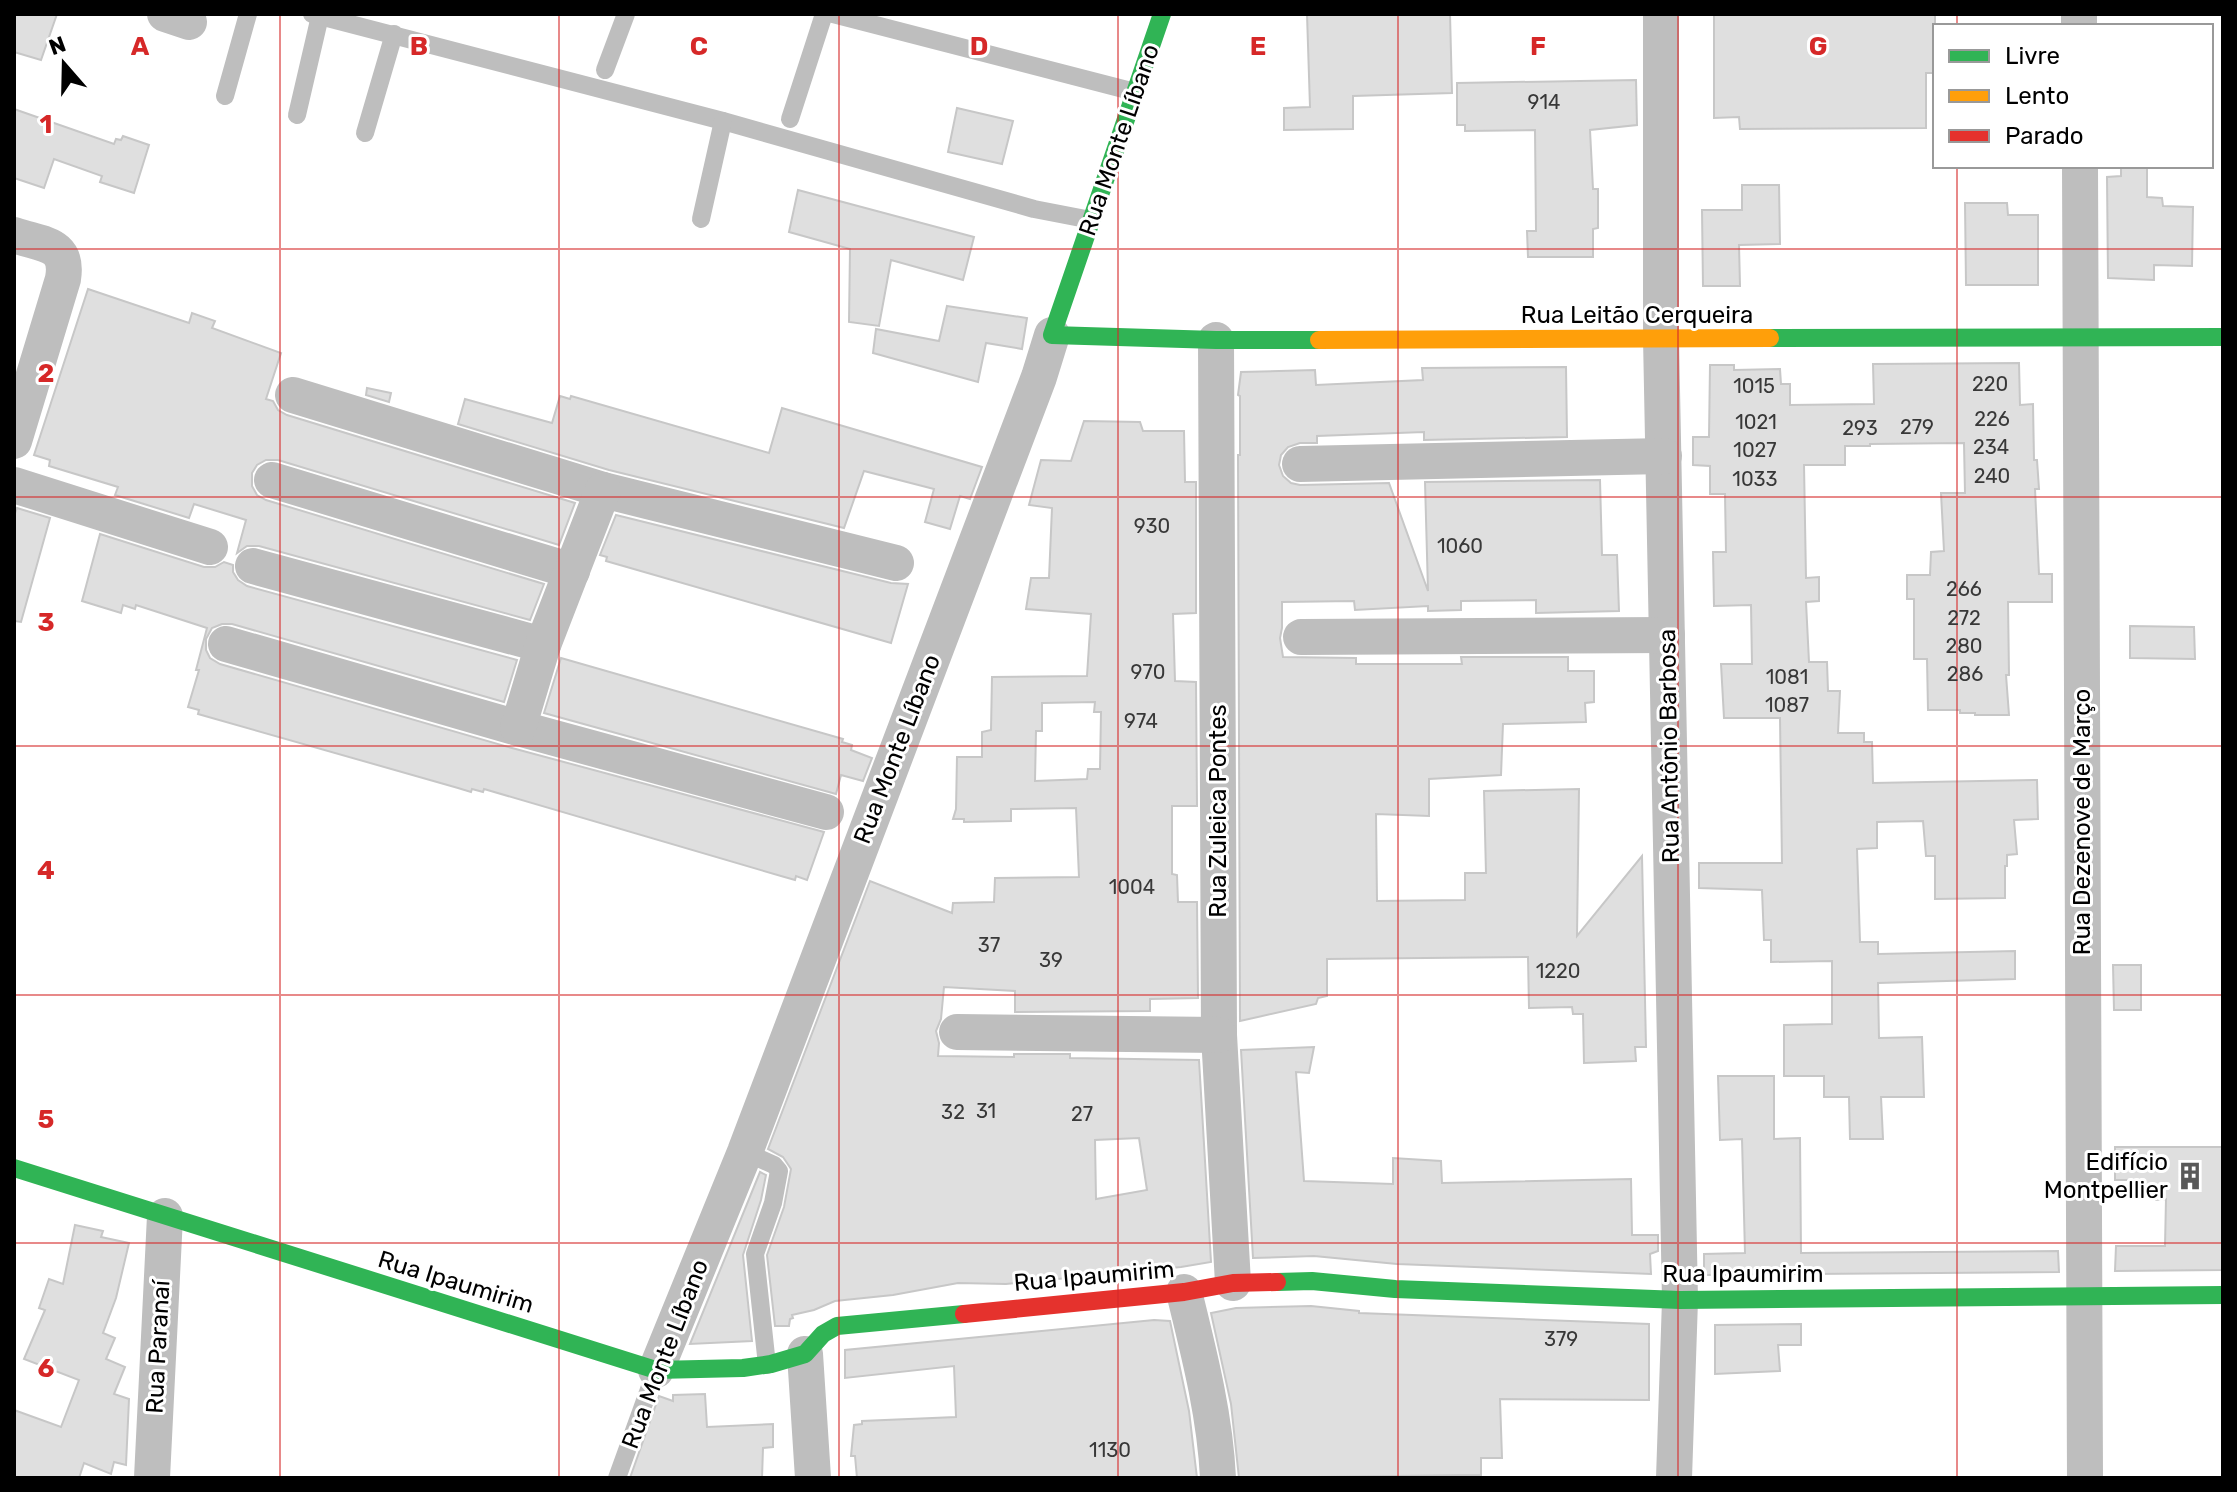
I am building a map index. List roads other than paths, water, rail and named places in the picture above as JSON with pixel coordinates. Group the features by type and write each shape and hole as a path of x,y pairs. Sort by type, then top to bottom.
{"street":[{"name":"Rua Monte Líbano","path":"656,1370 745,1152 1039,377 1162,14"},
{"name":"Rua Antônio Barbosa","path":"1661,14 1661,338 1680,1300 1674,1478"},
{"name":"Rua Dezenove de Março","path":"2080,168 2085,1478"},
{"path":"14,441 65,267 63,255 57,249 25,239"},
{"name":"Rua Leitão Cerqueira","path":"1052,335 1216,340 2223,337"},
{"name":"Rua Zuleica Pontes","path":"1216,340 1219,1035 1233,1283"},
{"path":"293,395 603,490 896,563"},
{"path":"1300,464 1664,456"},
{"path":"272,480 572,571"},
{"path":"14,485 210,547"},
{"path":"518,728 543,645 603,490"},
{"path":"253,566 543,645"},
{"path":"1301,637 1667,635"},
{"path":"226,644 826,812"},
{"path":"957,1032 1219,1035"},
{"name":"Rua Ipaumirim","path":"14,1168 656,1370 767,1365 805,1354 823,1334 837,1326 1184,1292 1233,1283 1312,1281 1395,1289 1680,1300 2223,1295"},
{"name":"Rua Paranaí","path":"152,1478 165,1216"},
{"path":"1184,1292 1204,1373 1218,1478"},
{"path":"805,1354 810,1471"}],"lane":[{"path":"225,96 248,14"},
{"path":"605,70 626,14"},
{"path":"790,119 824,14"},
{"path":"833,14 1135,92"},
{"path":"297,115 316,15 723,121 1034,209 1091,220"},
{"path":"365,133 394,34"},
{"path":"701,219 723,121"},
{"path":"745,1152 774,1165 779,1171 773,1203 755,1254 767,1365"},
{"name":"Rua Monte Líbano","path":"617,1478 656,1370"}],"place":[{"name":"Edifício Montpellier","path":"2190,1176"}]}
